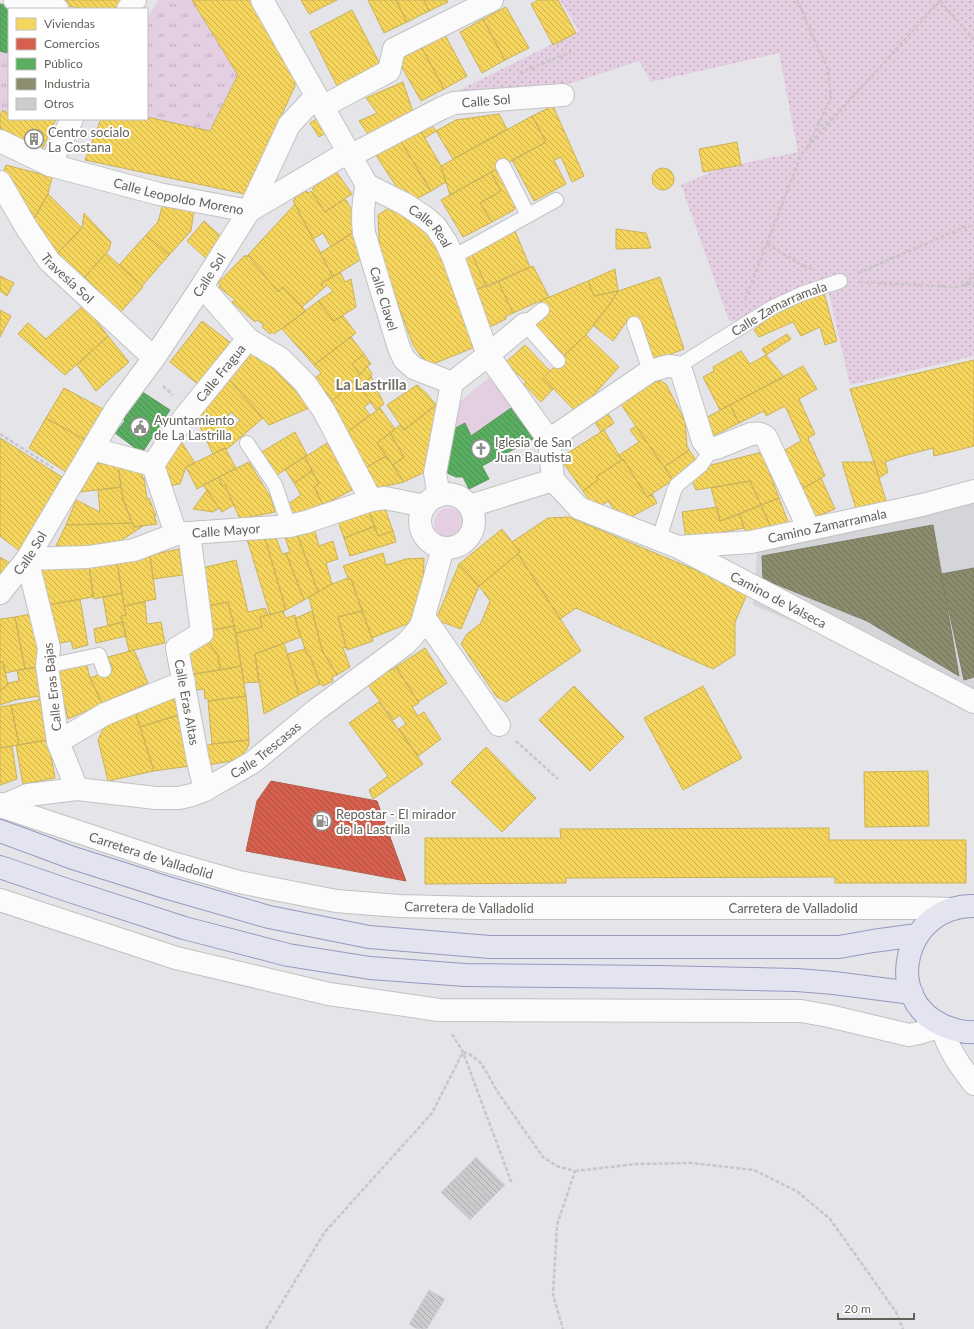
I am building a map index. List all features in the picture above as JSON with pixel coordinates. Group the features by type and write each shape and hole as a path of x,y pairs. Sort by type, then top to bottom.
{"highway":[{"name":"Carretera de Valladolid","path":"0,831 73,858 161,886 268,917 369,937 490,947 839,947 917,935"},
{"path":"0,866 73,892 184,928 288,955 370,968 465,975 797,980 912,993"},
{"path":"974,906 953,909 938,915 932,920 917,935 909,953 907,973 912,993 924,1012 942,1026 956,1030 974,1032"}],"street":[{"path":"14,0 53,8"},
{"path":"262,0 367,185"},
{"name":"Calle Sol","path":"0,593 26,560 116,409 150,364 202,286 249,211 289,125 319,102 389,71 394,49 492,0"},
{"name":"Calle Sol","path":"349,154 454,103 563,95"},
{"path":"50,165 72,120"},
{"name":"Calle Leopoldo Moreno","path":"0,147 50,165 159,194 249,211 349,154"},
{"name":"Travesía Sol","path":"0,182 26,227 49,261 150,364"},
{"name":"Calle Real","path":"367,185 405,204 426,218 446,242 453,257 488,355 549,440 553,480"},
{"name":"Calle Clavel","path":"367,185 363,202 362,218 364,233 399,348 404,359 414,368 452,383"},
{"name":"Calle Fragua","path":"202,286 248,339 281,359 305,383 324,411 371,500"},
{"path":"432,501 435,473 452,383 525,324"},
{"name":"Calle Fragua","path":"153,465 190,410 248,339"},
{"name":"Calle Zamarramala","path":"549,440 650,371 668,366 677,367"},
{"path":"677,367 682,373 703,441 709,448 712,449 751,434 761,433 766,437 809,529"},
{"path":"93,449 153,465 183,534"},
{"path":"470,506 553,480"},
{"name":"Camino de Valseca","path":"553,480 579,508 669,543 974,702"},
{"name":"Camino Zamarramala","path":"669,543 751,542 922,505 974,491"},
{"path":"448,494 456,495 470,506 474,514 475,523 472,532 460,545 452,548 443,548 434,545 427,539 422,531 420,522 422,514 432,501 448,494"},
{"name":"Calle Mayor","path":"26,560 88,557 134,550 183,534 289,526 306,522 371,500 385,498 432,501"},
{"name":"Calle Eras Altas","path":"183,534 202,633 177,648 198,761 205,790"},
{"name":"Calle Trescasas","path":"1,805 28,795 77,789 141,797 179,798 205,790 254,762 316,710 404,645 419,629 424,617 443,548"},
{"name":"Calle Eras Bajas","path":"26,560 49,648 47,666 58,742 77,789"},
{"path":"424,617 499,726"},
{"path":"58,742 105,714 184,682"},
{"name":"Carretera de Valladolid","path":"1,805 166,862 239,882 314,898 336,901 399,906 478,908 953,909"},
{"path":"0,900 176,958 329,994 439,1010 801,1011 909,1035 942,1026 945,1038 951,1051 974,1084"}],"lane":[{"path":"503,166 528,215"},
{"path":"453,257 556,200"},
{"name":"Calle Zamarramala","path":"677,367 773,307 801,294 840,281"},
{"path":"542,310 525,324 558,361"},
{"path":"634,324 650,371"},
{"path":"247,443 275,485 289,526"},
{"path":"669,543 674,491 677,485 701,465 712,449"},
{"path":"47,666 99,655 104,670"}],"path":[{"path":"797,0 828,70 830,98 808,146"},
{"path":"732,333 801,155 808,146 940,0 974,40"},
{"name":"Calle Zamarramala","path":"840,281 967,226 974,226"},
{"path":"767,244 800,264 840,281 955,287 974,283"},
{"path":"966,285 974,273"},
{"path":"150,364 190,410"},
{"path":"0,434 73,481"},
{"path":"499,726 558,779"},
{"path":"463,1052 471,1055 481,1063 499,1094 543,1157 557,1166 575,1171 636,1164 692,1163 754,1170 798,1192 830,1219 896,1312 903,1329"},
{"path":"463,1052 512,1184"},
{"path":"266,1329 324,1233 432,1113 463,1052"},
{"path":"563,1329 553,1295 557,1225 575,1171"}],"shaded area":[{"path":"974,502 974,695 753,605 757,552"}],"green space":[{"path":"158,0 192,0 238,75 210,131 148,117 148,17"},
{"path":"560,0 974,0 974,356 850,385 827,285 747,321 729,321 681,185 721,168 798,152 779,53 651,82 639,61 541,93 445,97 579,31"},
{"path":"8,49 8,113 3,110 0,115 0,51 7,53"},
{"path":"491,376 511,408 471,436 465,423 446,433 450,410"},
{"path":"449,508 460,512 464,523 460,534 449,538 438,534 434,523 438,512"}],"building: Viviendas":[{"path":"39,0 124,0 118,8 79,8"},
{"path":"192,0 257,0 295,65 295,86 245,194 85,160 101,120 148,120 148,117 210,131 238,75"},
{"path":"301,0 337,0 309,14"},
{"path":"368,0 396,0 407,22 384,33"},
{"path":"396,0 424,0 429,11 407,22"},
{"path":"424,0 447,0 448,2 429,11"},
{"path":"538,0 558,0 576,33 553,45 531,4"},
{"path":"506,7 529,48 505,60 483,19"},
{"path":"352,10 380,64 337,86 310,32"},
{"path":"483,19 505,60 482,73 460,32"},
{"path":"445,35 467,76 444,89 422,48"},
{"path":"422,48 444,89 421,101 398,60"},
{"path":"403,82 414,115 370,137 359,121 377,113 366,98"},
{"path":"553,106 584,176 572,182 561,157 554,160 566,184 534,201 512,160 546,142 532,116"},
{"name":"Centro socialo La Costana","path":"3,110 8,113 8,120 56,120 42,150 0,128 0,115"},
{"path":"499,114 507,129 453,159 436,131 456,120"},
{"path":"321,116 330,130 319,137 310,123"},
{"path":"532,116 546,142 450,195 441,166"},
{"path":"430,123 436,131 425,138 418,126"},
{"path":"418,126 441,166 446,182 431,191 398,137"},
{"path":"398,137 431,191 411,202 400,192 373,151"},
{"path":"737,142 741,165 703,172 699,149"},
{"path":"6,165 52,177 48,194 33,220 2,177"},
{"path":"498,168 515,200 514,210 492,222 480,203 501,191 491,172"},
{"path":"663,168 671,171 674,179 671,187 663,190 655,187 652,179 655,171"},
{"path":"335,170 352,194 325,212 312,193 314,191 312,189"},
{"path":"491,172 501,191 480,203 492,222 463,237 441,200"},
{"path":"306,191 308,193 311,191 325,212 343,200 346,200 360,224 354,232 331,247 323,233 313,239 293,201 295,200 294,198"},
{"path":"48,194 82,228 58,253 35,232 33,220"},
{"path":"163,203 194,210 191,231 169,255 146,235 158,222"},
{"path":"295,204 333,277 321,283 324,288 302,307 283,287 278,292 248,255"},
{"path":"395,204 441,242 480,345 428,366 413,345 380,256 378,215"},
{"path":"84,213 111,242 109,250 83,279 58,253 82,228"},
{"path":"204,221 226,241 209,261 187,241"},
{"path":"616,229 646,233 651,248 616,249"},
{"path":"515,231 530,267 487,287 471,253"},
{"path":"354,232 363,258 333,277 320,253"},
{"path":"146,235 169,255 142,286 119,265"},
{"path":"106,253 143,287 118,315 83,279"},
{"path":"471,253 486,285 472,292 455,258"},
{"path":"245,255 247,257 248,255 278,292 283,287 306,311 274,334 272,332 270,334 262,327 264,325 257,320 255,322 232,302 235,300 219,287 221,285 218,283"},
{"path":"533,266 549,297 513,313 498,281"},
{"path":"615,269 618,291 594,296 588,281"},
{"path":"340,272 345,282 351,279 356,307 334,321 318,301 333,291 327,285 324,288 321,283"},
{"path":"0,276 14,283 7,296 0,291"},
{"path":"660,277 684,349 648,363 636,318 627,321 610,304 618,291"},
{"path":"498,281 513,313 505,317 506,319 488,328 471,292"},
{"path":"588,281 594,296 618,291 586,335 562,357 528,323 545,314 540,301"},
{"path":"823,289 837,341 825,345 820,327 801,336 793,322 759,337 754,330 762,324 760,320"},
{"path":"318,301 334,321 343,316 356,333 314,365 282,329"},
{"path":"610,304 627,321 613,341 593,325"},
{"path":"84,305 108,336 65,375 18,334 28,323 46,339"},
{"path":"0,310 11,316 0,337"},
{"path":"202,321 231,343 199,385 170,362"},
{"path":"787,334 791,339 766,355 762,349"},
{"path":"586,335 619,367 577,413 543,378 566,355 565,354"},
{"path":"108,336 129,362 96,391 77,365"},
{"path":"351,337 364,354 352,364 360,375 332,401 315,378 321,373 314,365"},
{"path":"525,345 550,371 543,378 553,389 541,402 524,384 526,382 518,374 516,375 505,363"},
{"path":"248,348 283,373 281,374 309,408 269,425 226,376"},
{"path":"741,351 750,364 766,355 784,377 720,410 703,377 714,371 713,367"},
{"path":"364,354 371,364 367,366 360,375 352,364"},
{"path":"974,360 974,446 934,456 933,448 899,457 885,462 888,472 879,478 850,389"},
{"path":"367,366 372,374 362,389 371,402 364,407 370,415 345,434 332,401 360,375"},
{"path":"803,366 817,389 799,399 815,434 808,438 825,476 802,489 783,451 801,441 785,406 766,416 764,411 739,423 730,405"},
{"path":"226,376 263,418 226,450 225,448 213,454 194,414","holes":["231,412 240,420 233,428 224,421"]},
{"path":"371,376 384,404 376,410 362,389"},
{"path":"661,381 666,384 685,421 687,446 689,450 664,467 618,400 645,384"},
{"path":"417,385 436,405 404,430 387,405"},
{"path":"64,388 103,409 85,440 46,418"},
{"path":"436,405 438,407 431,469 404,482 393,465 404,457 390,433 400,425 404,430"},
{"path":"730,405 739,423 707,439 698,422"},
{"path":"380,408 395,429 377,443 386,456 362,470 345,434"},
{"path":"605,409 614,423 601,432 592,417"},
{"path":"518,417 529,434 517,441 509,424"},
{"path":"46,418 85,440 66,472 29,448"},
{"path":"636,426 673,480 647,497 619,455 639,442 630,430"},
{"path":"604,430 622,460 596,477 598,480 583,491 560,458"},
{"path":"295,432 307,455 274,477 260,453"},
{"path":"390,433 404,457 393,465 377,443"},
{"path":"177,435 195,463 186,467 180,484 164,487 163,452"},
{"path":"0,438 62,477 22,553 0,536"},
{"path":"327,443 354,489 323,505 314,487 319,484 305,457"},
{"path":"225,448 236,468 197,489 186,467"},
{"path":"689,450 699,464 673,480 664,467"},
{"path":"762,452 779,498 761,505 750,481 696,490 691,478 707,466"},
{"path":"386,456 404,482 372,489 362,470"},
{"path":"305,457 312,471 294,483 285,469"},
{"path":"623,459 647,497 652,494 657,503 629,518 618,515 608,501 596,509 583,491 598,480 596,477"},
{"path":"249,462 271,498 275,512 240,519 225,485 222,486 219,477"},
{"path":"842,462 874,462 889,510 856,509"},
{"path":"92,463 118,465 121,487 80,492"},
{"path":"118,465 141,469 147,499 149,498 156,516 154,516 157,524 134,527 123,499"},
{"path":"312,471 319,484 314,487 323,505 293,516 288,504 301,495 294,483"},
{"path":"219,477 222,486 225,485 234,505 222,512 203,485"},
{"path":"821,478 835,509 815,517 802,489"},
{"path":"750,481 761,505 720,521 711,488"},
{"path":"121,487 123,499 132,523 66,525 76,500 100,512 98,490"},
{"path":"207,490 219,508 213,512 193,509"},
{"path":"779,498 790,527 773,532 761,505"},
{"path":"366,504 384,505 393,531 378,536"},
{"path":"366,504 375,526 344,538 336,515"},
{"path":"761,505 773,532 750,540 744,528 740,514"},
{"path":"717,507 720,521 740,514 744,528 686,539 682,512"},
{"path":"569,517 748,592 735,622 735,655 713,669 576,608 560,619 518,554 520,552 512,542 548,518"},
{"path":"132,523 134,527 143,526 105,551 56,546 66,525"},
{"path":"313,524 319,546 333,541 338,559 326,563 332,584 318,592 295,528"},
{"path":"375,526 378,536 393,531 396,542 350,556 344,538"},
{"path":"295,528 318,592 304,600 286,553 290,552 283,531"},
{"path":"502,529 520,552 479,586 459,564"},
{"path":"274,532 282,554 286,553 304,600 286,610 264,535"},
{"path":"264,535 286,610 270,615 247,539"},
{"path":"179,549 183,575 153,579 150,555"},
{"path":"383,553 386,565 406,559 424,558 423,589 412,622 372,638 351,579 349,580 343,566"},
{"path":"518,554 581,651 506,702 496,696 461,644 467,634 481,623 490,601 479,586"},
{"path":"150,555 156,599 124,606 117,562"},
{"path":"0,557 15,566 0,587"},
{"path":"236,560 248,612 265,608 268,615 260,617 262,627 236,633 228,602 203,607 198,569"},
{"path":"117,562 122,593 94,599 89,566"},
{"path":"459,564 479,586 461,629 436,620"},
{"path":"89,566 93,597 48,605 37,569"},
{"path":"348,578 349,580 351,579 362,611 338,617 346,647 343,648 350,667 337,675 322,650 309,597 332,584"},
{"path":"122,593 126,615 121,616 123,622 108,626 103,597"},
{"path":"80,599 88,645 73,649 71,641 56,644 48,605"},
{"path":"145,602 147,624 161,622 165,643 129,651 121,616 126,615 124,606"},
{"path":"228,602 234,626 207,631 203,607"},
{"path":"283,611 286,618 295,615 301,637 255,654 259,682 244,683 236,633 262,627 260,617"},
{"path":"312,611 322,650 337,675 332,677 333,681 323,686 320,684 310,656 308,656 305,649 296,622 296,618"},
{"path":"362,611 373,641 347,650 338,617"},
{"path":"36,613 46,653 37,655 39,667 25,669 15,617"},
{"path":"15,617 25,669 5,673 3,662 0,662 0,619"},
{"path":"123,622 126,636 96,643 94,629"},
{"path":"234,626 241,666 220,670 218,655 207,641 207,631"},
{"path":"207,641 218,655 220,670 189,675 182,651"},
{"path":"284,643 299,695 264,714 255,654"},
{"path":"425,648 447,683 418,702 396,667"},
{"path":"305,649 308,656 310,656 320,684 299,695 287,654"},
{"path":"134,650 148,683 102,703 90,678 113,669 108,657"},
{"path":"85,659 91,681 102,703 87,714 86,711 68,719 65,705 61,706 52,667"},
{"path":"0,662 3,662 8,685 0,690"},
{"path":"241,666 246,696 208,701 208,698 205,699 204,689 196,690 189,675"},
{"path":"39,667 46,698 39,700 38,696 15,700 0,705 0,690 8,685 8,683 19,681 17,670"},
{"path":"396,667 419,703 412,707 418,716 424,712 441,739 418,756 399,729 406,724 400,715 393,720 368,685 376,680 374,678 388,668 389,671"},
{"path":"574,686 624,737 590,771 539,720"},
{"path":"703,686 742,758 683,790 644,718"},
{"path":"180,689 189,712 140,727 134,708"},
{"path":"246,696 249,740 212,744 208,701"},
{"path":"40,700 48,740 19,745 11,705"},
{"path":"379,702 423,764 373,799 369,790 388,776 349,723"},
{"path":"11,705 19,745 0,748 0,707"},
{"path":"134,708 154,771 108,781 98,740 108,718"},
{"path":"184,713 190,766 154,771 140,727"},
{"path":"48,740 55,778 23,784 16,745"},
{"path":"249,740 247,749 241,756 231,761 202,766 198,748 212,744"},
{"path":"12,746 17,779 0,785 0,748"},
{"path":"486,747 536,798 502,832 451,782"},
{"path":"928,771 929,826 865,827 864,772"},
{"path":"829,828 829,840 966,840 966,883 835,883 835,877 566,878 566,883 425,884 425,838 561,838 560,829"}],"building: Comercios":[{"path":"271,781 377,801 406,881 246,851 257,801"}],"building: Público":[{"path":"0,4 17,7 8,8 8,49 7,53 0,51"},
{"name":"Ayuntamiento de La Lastrilla","path":"141,391 170,410 142,453 115,433 125,421 121,416"},
{"name":"Iglesia de San Juan Bautista","path":"511,408 533,439 482,466 489,479 469,489 463,477 456,477 449,474 444,469 443,453 452,444 446,433 465,423 471,436"}],"building: Industria":[{"path":"933,525 959,676 867,621 763,579 762,556"},
{"path":"974,568 974,677 964,680 941,574"}],"building: Otros":[{"path":"476,1157 505,1185 470,1220 441,1192"},
{"path":"429,1290 445,1299 427,1329 417,1329 409,1324"}],"place":[{"name":"Centro socialo La Costana","path":"34,139"},
{"name":"Ayuntamiento de La Lastrilla","path":"140,427"},
{"name":"Iglesia de San Juan Bautista","path":"481,449"},
{"name":"Repostar - El mirador de la Lastrilla","path":"322,821"}],"district":[{"name":"La Lastrilla","path":"371,384"}]}
